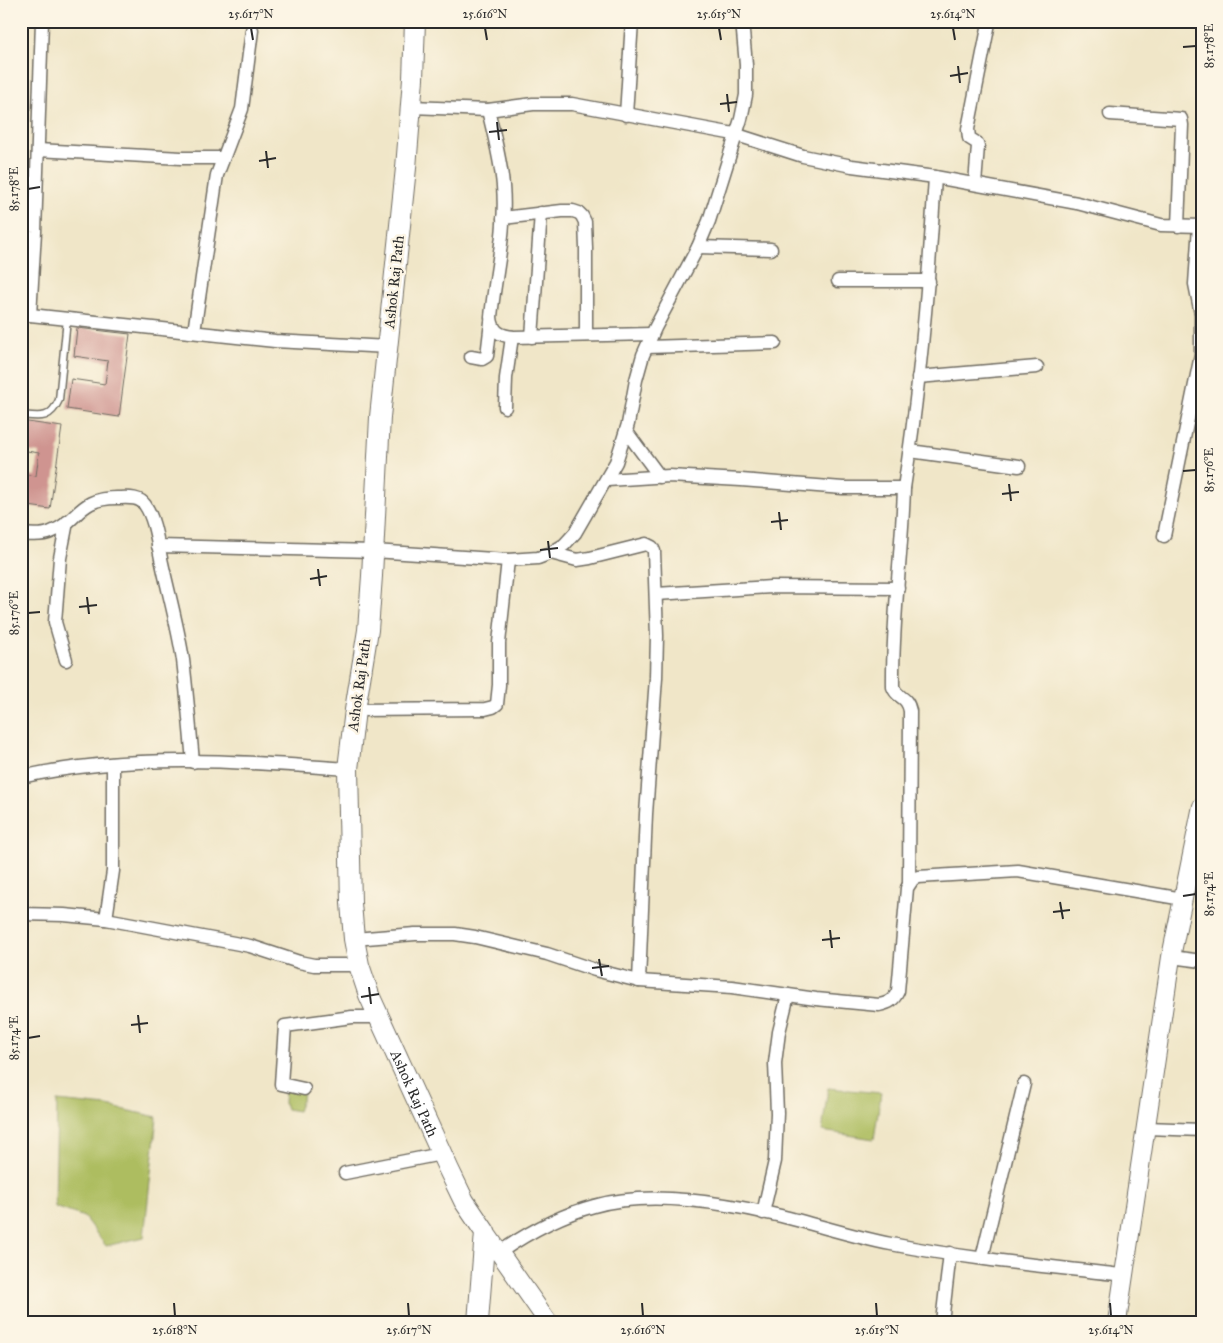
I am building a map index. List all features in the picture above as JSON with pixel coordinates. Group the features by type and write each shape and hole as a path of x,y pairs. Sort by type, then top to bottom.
{"main road":[{"name":"Ashok Raj Path","path":"416,21 411,107 380,417 374,551 368,630 348,769 351,904 354,939 359,965 378,1017 464,1202 485,1232"},
{"path":"1117,1322 1171,956 1202,806"},
{"path":"485,1232 548,1322"},
{"path":"478,1322 485,1232"}],"street":[{"path":"42,21 38,150 26,314 275,341 388,347"},
{"path":"626,115 632,21"},
{"path":"158,546 374,551 508,560 538,558 551,554 564,545 575,533 616,462 626,431 636,380 647,347 652,334 698,248 719,192 744,106 747,83 742,21"},
{"path":"974,184 978,146 977,143 969,138 968,129 989,23"},
{"path":"194,332 218,175 242,109 252,30"},
{"path":"411,107 488,110 533,104 572,104 736,134 802,156 852,166 935,177 1077,203 1161,225 1200,226 1195,284 1202,314 1201,355 1164,536"},
{"path":"471,358 482,359 487,356 503,218 501,168 488,110"},
{"path":"1110,114 1181,119 1178,226"},
{"path":"38,150 181,158 223,158"},
{"path":"354,939 415,934 468,936 547,954 595,970 639,981 732,987 879,1005 894,999 900,982 906,897 909,884 910,711 906,700 894,692 892,687 903,533 904,488 910,451 928,281 935,177"},
{"path":"503,218 541,213 573,211 579,213 584,222 586,335"},
{"path":"532,337 541,213"},
{"path":"698,248 771,248"},
{"path":"838,281 928,281"},
{"path":"491,322 496,333 512,337 652,334"},
{"path":"505,407 506,378 512,337"},
{"path":"647,347 775,343"},
{"path":"918,377 1037,367"},
{"path":"626,431 660,477"},
{"path":"910,451 1019,466"},
{"path":"607,480 660,477 741,480 843,488 904,488"},
{"path":"21,534 39,535 52,532 92,501 100,499 138,500 144,503 149,513 158,546 182,658 193,762"},
{"path":"66,660 56,622 60,558 67,522"},
{"path":"551,554 577,560 646,544 652,547 654,551 656,678 646,814 639,981"},
{"path":"355,710 485,708 493,707 497,704 499,691 499,643 508,560"},
{"path":"656,594 771,587 898,588"},
{"path":"21,777 113,764 193,762 348,769"},
{"path":"106,919 113,871 113,764"},
{"path":"909,884 918,877 1018,871 1183,899"},
{"path":"21,914 64,915 106,919 250,946 299,962 322,965 359,965"},
{"path":"1171,956 1202,961"},
{"path":"763,1213 775,1161 778,1113 775,1085 776,1056 788,995"},
{"path":"304,1089 281,1084 285,1026 352,1017 378,1017"},
{"path":"982,1258 1024,1084"},
{"path":"1146,1128 1202,1130"},
{"path":"345,1173 441,1154"},
{"path":"500,1252 516,1240 558,1218 595,1205 631,1200 686,1200 763,1213 873,1240 982,1258 1123,1275"},
{"path":"942,1322 950,1253"}],"lane":[{"path":"21,415 46,416 54,410 59,400 67,319"}],"green space":[{"path":"285,1087 303,1091 298,1111 286,1109 284,1103"},
{"path":"828,1088 881,1093 874,1139 822,1131"},
{"path":"57,1101 107,1106 157,1117 144,1237 106,1246 84,1217 55,1207"}],"building":[{"path":"77,328 130,334 119,417 67,409 71,379 105,384 108,361 74,356"},
{"path":"21,421 62,427 50,509 21,505 21,474 36,476 39,453 21,450"}]}
